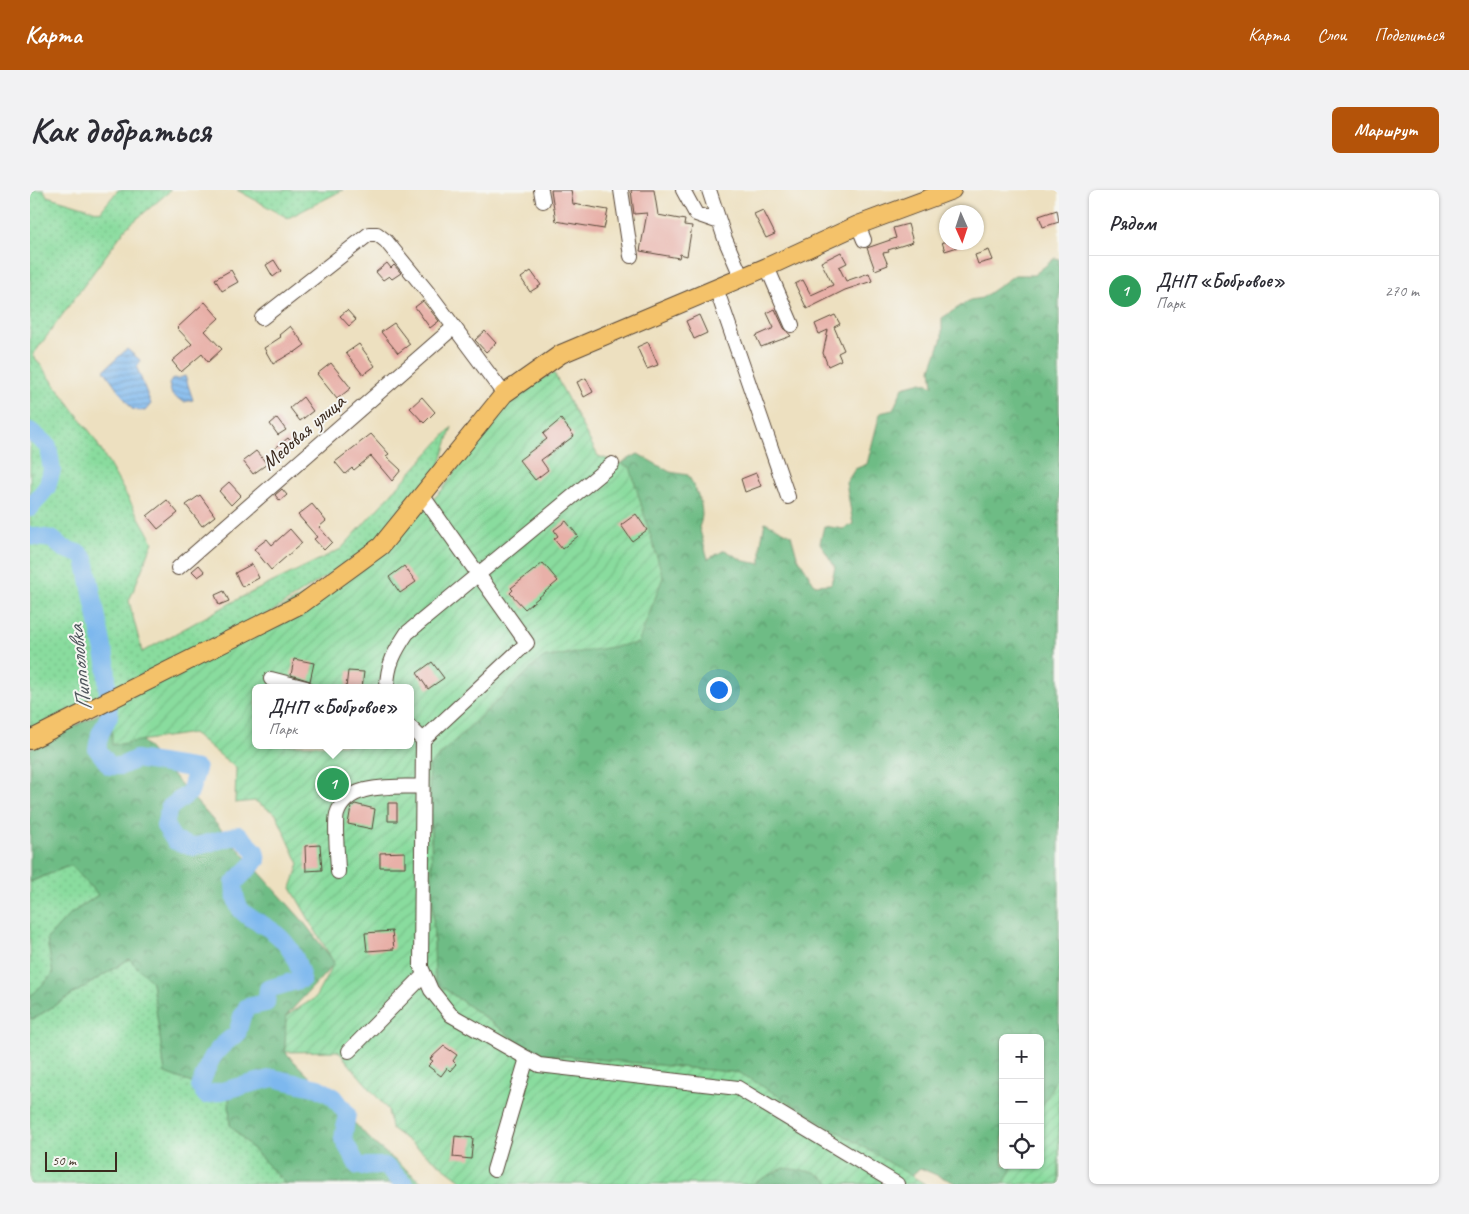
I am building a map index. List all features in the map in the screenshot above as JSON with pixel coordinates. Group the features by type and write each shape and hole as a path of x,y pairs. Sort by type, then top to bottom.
{"main road":[{"path":"30,740 303,603 381,546 504,394 560,354 741,276 861,232 952,190"}],"street":[{"path":"621,190 631,256"},
{"path":"682,190 696,214 719,222"},
{"path":"709,190 719,222 741,276"},
{"path":"262,318 368,234 377,234 386,241 454,326 504,394"},
{"path":"767,267 792,325"},
{"path":"716,288 788,498"},
{"name":"Медовая улица","path":"178,568 454,326"},
{"path":"387,684 387,675 392,656 407,633 612,464"},
{"path":"422,495 527,643 423,740 421,967 431,990 451,1015 539,1065 738,1088 897,1184"},
{"path":"271,679 290,684"},
{"path":"414,731 423,740"},
{"path":"338,872 337,815 346,798 360,790 422,786"},
{"path":"349,1051 424,975"},
{"path":"494,1170 527,1058"}],"green space":[{"path":"30,190 44,190 47,196 100,212 118,190 171,190 126,228 33,355 93,436 153,542 129,601 142,652 240,598 341,549 452,427 439,467 376,543 273,611 30,729"},
{"path":"237,190 343,190 288,218"},
{"path":"1055,258 1059,259 1059,1183 958,1184 920,1168 902,1184 741,1184 739,1073 534,1053 435,982 429,766 542,658 638,642 612,468 638,454 670,472 688,475 700,501 702,514 699,527 708,559 725,550 744,561 761,564 761,543 765,522 791,535 797,556 815,585 831,584 835,567 820,543 824,526 843,529 853,524 846,483 855,469 867,464 880,413 893,410 903,387 922,382 933,386 931,369 942,338 942,318 970,300 982,298 1015,275 1034,275"},
{"path":"554,373 598,456 630,467 663,577 638,643 542,658 429,766 435,982 534,1053 740,1073 925,1184 832,1184 815,1172 783,1168 752,1184 466,1184 391,1128 388,1110 338,1051 285,1052 286,1016 315,998 334,963 291,888 299,864 276,814 255,801 235,803 236,768 193,733 112,745 112,707 383,549 442,490 495,416 520,390"},
{"path":"112,707 302,920 335,963 286,1016 285,1052 376,1145 424,1184 286,1184 230,1125 229,1097 165,1073 152,982 129,959 33,1019 30,1018 30,997 53,974 47,939 69,915 98,895 71,865 30,882 30,749"},
{"path":"71,865 98,895 69,915 53,974 30,997 30,882"},
{"path":"129,959 152,982 166,1073 230,1097 230,1125 286,1184 30,1184 30,1018 33,1019"},
{"path":"1059,1073 1059,1184 1004,1184 1011,1169 1044,1169 1044,1103"}],"water":[{"path":"127,349 140,360 137,368 151,404 145,411 132,409 104,370"},
{"path":"185,376 193,400 184,402 172,395 169,384 173,378 177,379"}],"building":[{"path":"551,190 571,190 573,204 608,210 604,229 556,221"},
{"path":"631,190 654,190 658,215 685,220 684,225 692,226 687,256 680,254 679,258 640,251 647,213 634,214"},
{"path":"763,210 775,234 766,238 754,214"},
{"path":"1057,210 1059,222 1043,227 1039,216"},
{"path":"908,224 913,242 883,253 888,265 875,270 867,248 896,238 893,228"},
{"path":"989,250 993,260 978,264 975,255"},
{"path":"841,252 847,263 839,267 846,281 869,273 872,281 845,290 807,309 795,284 803,280 811,295 833,285 821,262"},
{"path":"274,260 281,271 273,277 266,265"},
{"path":"387,263 391,268 394,265 401,273 392,279 389,276 383,280 376,272"},
{"path":"231,270 238,282 222,291 215,279"},
{"path":"531,271 541,285 530,292 521,278"},
{"path":"423,301 439,321 430,328 415,307"},
{"path":"205,302 219,318 205,331 222,349 208,362 202,354 181,372 172,361 192,344 177,328"},
{"path":"775,309 784,328 791,336 761,347 756,336 774,328 767,313"},
{"path":"347,310 356,320 349,326 340,316"},
{"path":"699,315 707,333 694,339 686,321"},
{"path":"835,315 840,324 834,327 844,350 838,353 841,360 828,366 823,353 828,330 819,334 815,324"},
{"path":"394,323 410,344 398,353 381,332"},
{"path":"290,326 305,345 273,364 264,348 281,337 279,335"},
{"path":"485,331 496,343 486,352 475,340"},
{"path":"648,342 658,365 647,369 637,347"},
{"path":"359,344 375,366 363,375 346,353"},
{"path":"331,363 351,388 337,399 317,374"},
{"path":"586,378 593,392 584,397 577,382"},
{"path":"303,397 313,411 300,421 290,408"},
{"path":"422,397 435,412 424,423 410,408"},
{"path":"277,418 286,430 278,435 270,424"},
{"path":"561,419 574,436 541,460 548,470 535,480 519,460 547,439 543,434"},
{"path":"371,434 389,454 386,456 401,470 392,481 371,456 354,470 352,468 345,474 335,462"},
{"path":"288,438 294,445 280,457 274,449"},
{"path":"256,451 267,464 253,474 243,461"},
{"path":"756,473 761,486 745,492 741,479"},
{"path":"229,482 241,495 231,505 219,491"},
{"path":"282,489 287,495 280,501 275,495"},
{"path":"200,495 215,516 202,526 186,505"},
{"path":"167,500 178,513 158,529 147,516"},
{"path":"312,504 326,521 319,527 332,542 324,550 314,539 317,537 298,515"},
{"path":"636,514 647,530 632,541 621,525"},
{"path":"566,521 578,536 562,549 554,539 558,536 554,530"},
{"path":"290,529 302,543 271,570 254,549 267,539 272,545"},
{"path":"543,563 558,581 525,609 510,593 513,590 511,588"},
{"path":"252,564 259,578 242,587 235,573"},
{"path":"199,565 205,572 198,577 192,571"},
{"path":"404,566 416,582 400,593 389,577"},
{"path":"224,591 229,601 219,605 215,595"},
{"path":"294,659 314,663 310,681 291,675"},
{"path":"432,662 444,678 428,689 417,673"},
{"path":"348,671 364,672 362,684 346,684"},
{"path":"388,803 397,803 397,821 388,821"},
{"path":"355,804 375,809 372,829 348,824 351,807"},
{"path":"320,845 322,870 306,871 305,846"},
{"path":"405,852 405,867 380,867 380,853"},
{"path":"392,931 394,949 367,951 365,933"},
{"path":"444,1046 457,1055 453,1061 456,1064 450,1071 447,1068 441,1076 428,1066 433,1061 430,1059"},
{"path":"455,1136 473,1138 471,1159 453,1157"}],"waterway":[{"name":"Пипполовка","path":"30,431 48,446 52,470 47,487 30,508"},
{"name":"Пипполовка","path":"30,536 52,539 63,548 80,554 85,559 106,662 109,716 100,734 97,749 110,766 121,766 136,759 197,769 190,792 169,808 165,826 175,841 193,847 239,835 255,851 257,860 234,883 237,904 246,915 275,933 285,943 293,954 300,972 302,979 268,989 266,1003 247,1007 242,1016 237,1034 222,1045 213,1056 200,1087 206,1095 273,1078 318,1088 334,1097 347,1114 343,1139 358,1166 385,1166 405,1184"}],"place":[{"name":"ДНП «Бобровое»","path":"333,784"}]}
